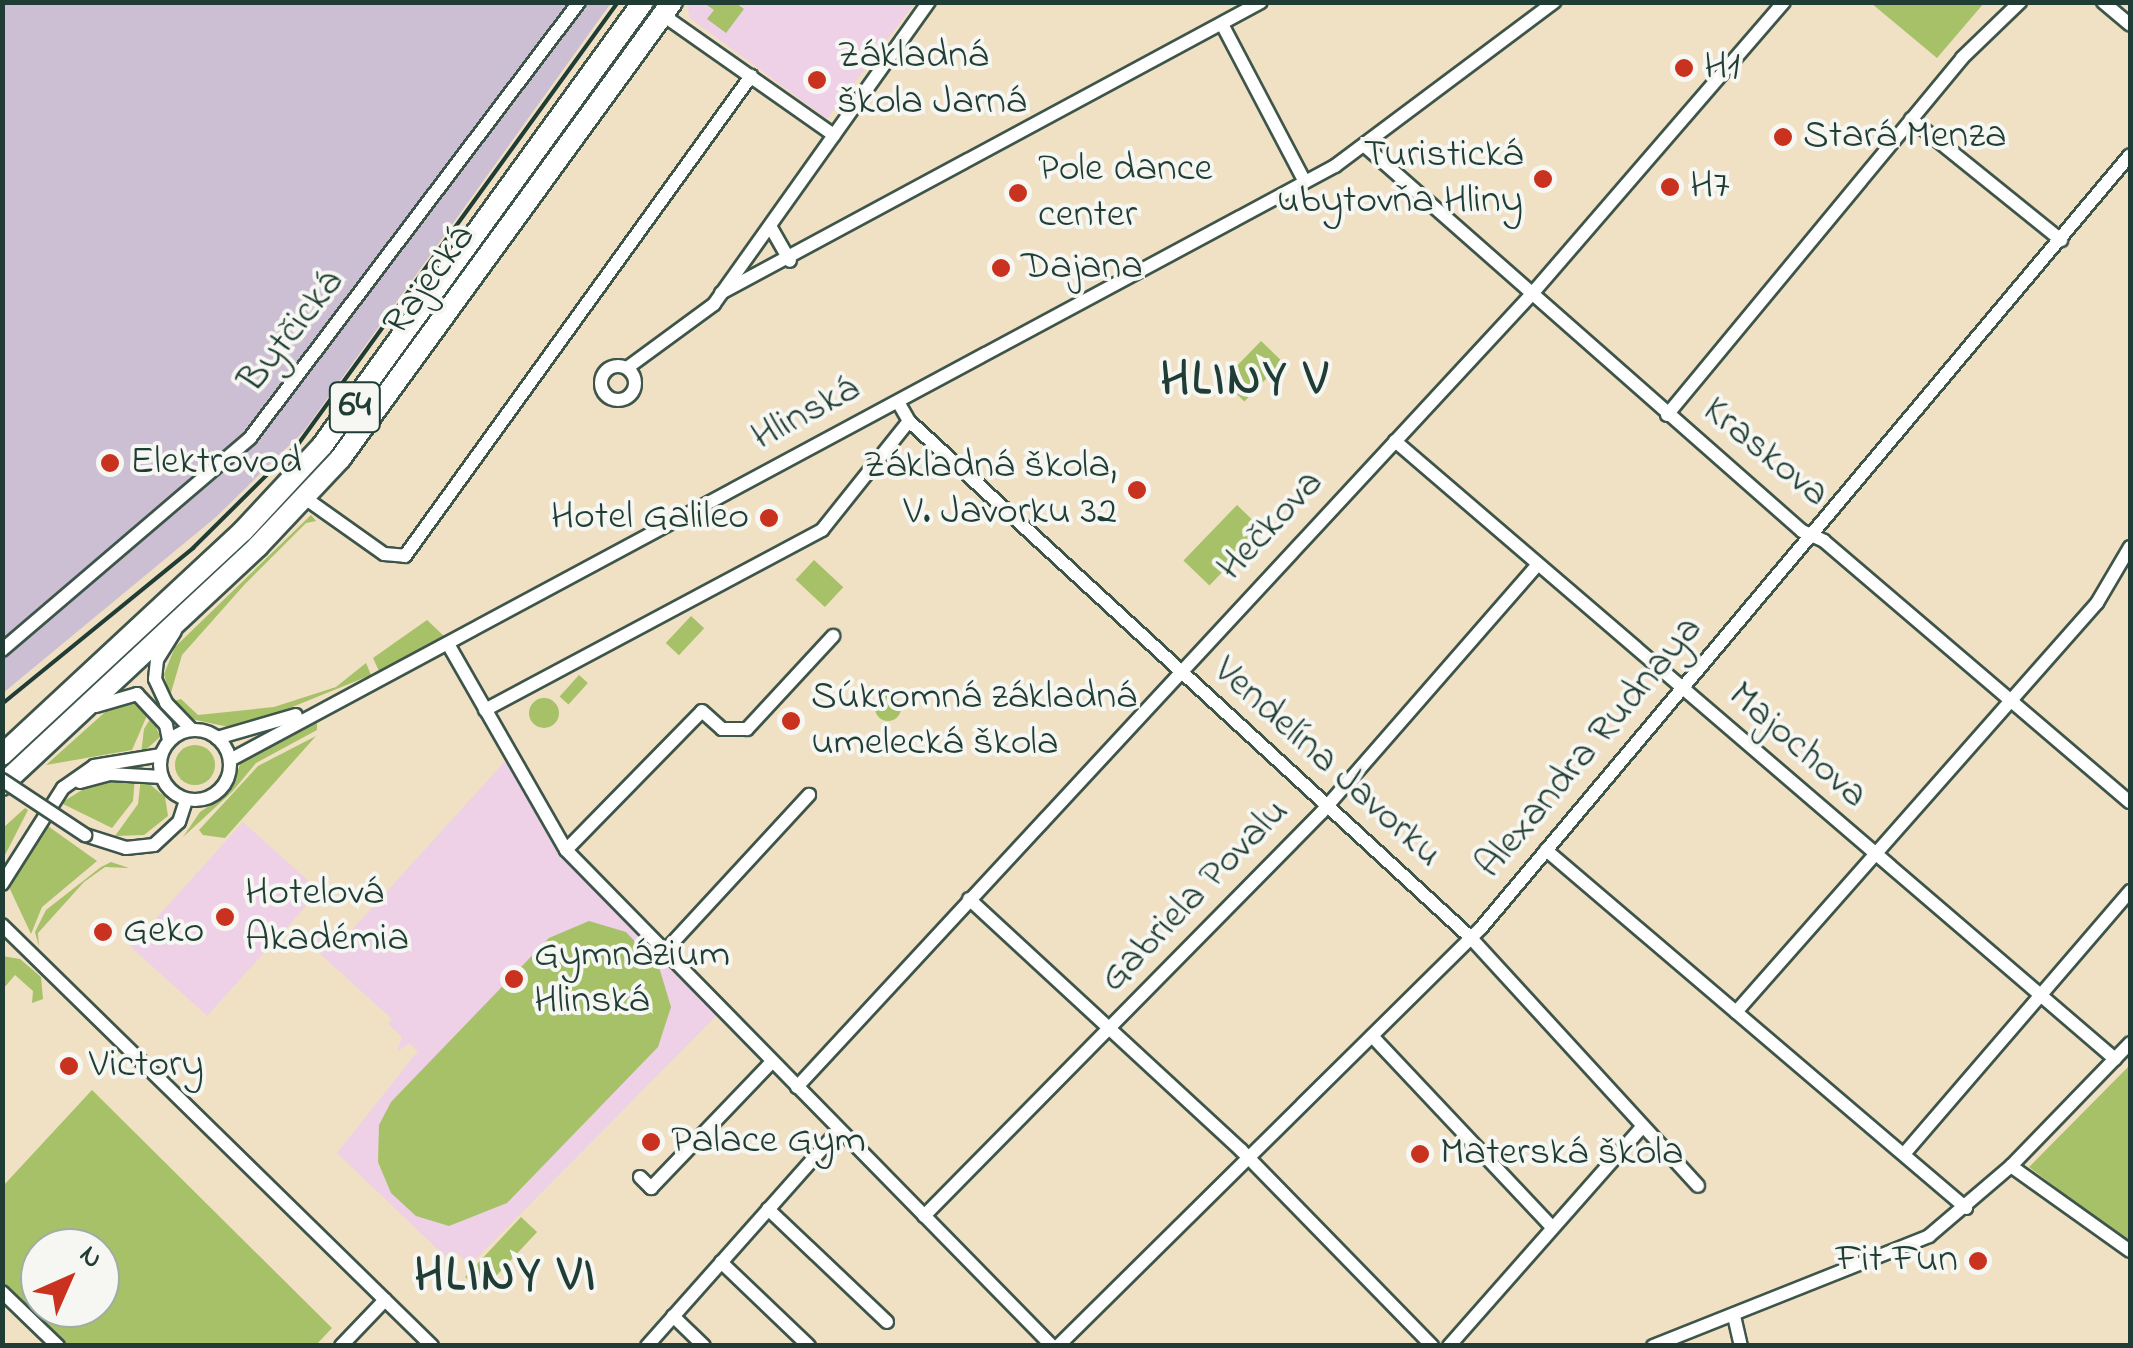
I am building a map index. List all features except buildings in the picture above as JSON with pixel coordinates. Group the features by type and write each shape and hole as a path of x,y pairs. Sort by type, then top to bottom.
{"main road":[{"name":"Rajecká","path":"2,755 243,531 350,414 643,2"},
{"name":"Rajecká","path":"2,782 84,711 305,498 399,384 667,9"}],"street":[{"name":"Bytčická","path":"2,650 250,438 578,2"},
{"path":"627,368 688,328 721,293 929,2"},
{"name":"Hlinská","path":"230,760 1305,182 1366,147 1554,2"},
{"name":"Hečkova","path":"796,1086 1531,295 1784,2"},
{"path":"1668,415 1912,119 2020,2"},
{"path":"2103,2 2130,25"},
{"path":"721,293 790,260 1260,3"},
{"path":"667,9 834,135"},
{"path":"1222,24 1305,182"},
{"path":"305,498 384,554 405,556 751,76"},
{"path":"1912,119 2061,240"},
{"name":"Kraskova","path":"1366,147 1668,415 2130,802"},
{"name":"Alexandra Rudnaya","path":"1055,1346 1471,938 2130,155"},
{"path":"770,226 790,260"},
{"name":"Vendelína Javorku","path":"898,402 910,421 1471,938 1698,1186"},
{"name":"Hlinská","path":"485,710 822,530 910,421"},
{"name":"Majochova","path":"1394,441 2115,1059"},
{"path":"1736,1012 2098,604 2130,552"},
{"name":"Gabriela Povalu","path":"924,1216 1326,806 1538,564"},
{"path":"185,615 157,660 155,679 166,703 192,730 217,738 230,760 218,792 186,800"},
{"path":"566,850 702,711 722,729 747,729 833,636"},
{"path":"448,644 566,850 1055,1346"},
{"path":"84,711 137,694 166,725 169,742"},
{"name":"Hlinská","path":"217,738 336,702"},
{"path":"162,777 161,755 169,742 192,730"},
{"path":"2,884 63,788 108,762 161,755"},
{"path":"63,788 110,774 162,777 186,800"},
{"path":"2,782 86,835 126,848 154,844 180,822 186,800"},
{"path":"664,952 809,795"},
{"path":"1546,850 1966,1208"},
{"path":"1904,1154 2130,891"},
{"path":"969,899 1249,1158 1432,1346"},
{"path":"2,925 432,1346"},
{"path":"1372,1036 1552,1226"},
{"path":"1653,1346 1887,1258 1966,1208 2130,1042"},
{"path":"640,1177 651,1188 772,1062"},
{"path":"1448,1346 1643,1126"},
{"path":"647,1346 839,1130"},
{"path":"2011,1166 2130,1251"},
{"path":"768,1209 887,1322"},
{"path":"721,1262 809,1346"},
{"path":"2,1292 58,1346"},
{"path":"341,1346 386,1300"},
{"path":"673,1316 704,1346"},
{"path":"1734,1316 1741,1346"}],"shaded area":[{"name":"Základná škola Jarná","path":"687,2 915,3 827,119 690,18"},
{"path":"3,3 611,3 304,431 216,517 3,693"},
{"name":"Gymnázium Hlinská","path":"507,759 561,853 717,1015 470,1265 456,1252 448,1259 337,1153 418,1051 409,1043 397,1052 402,1037 388,1024 392,1019 306,941 320,926 340,943"},
{"name":"Hotelová Akadémia","path":"243,822 320,891 207,1016 131,947"}],"green space":[{"path":"1984,2 1937,58 1871,3"},
{"path":"704,3 736,3 744,9 726,33 707,19 714,10"},
{"path":"1261,341 1283,362 1244,401 1223,381"},
{"path":"1237,505 1263,530 1209,585 1184,560"},
{"path":"311,515 316,521 306,523 245,584 182,655 170,696 164,674 175,647"},
{"path":"814,560 843,587 825,607 796,580"},
{"path":"691,616 704,628 679,655 666,643"},
{"path":"427,620 445,637 379,671 373,658"},
{"path":"366,663 371,675 238,729 191,719 174,701 181,699 198,715 274,707 336,687"},
{"path":"579,675 588,683 569,705 560,697"},
{"path":"888,695 897,699 901,708 897,717 888,721 879,717 875,708 879,699"},
{"path":"544,698 555,702 559,713 555,724 544,728 533,724 529,713 533,702"},
{"path":"137,701 149,711 132,750 46,765 113,705"},
{"path":"152,716 160,737 141,754 144,729"},
{"path":"317,723 317,730 256,763 232,792 183,837 200,812 230,792 243,756"},
{"path":"316,736 225,838 203,835 199,830 258,766"},
{"path":"195,745 209,751 215,765 209,779 195,785 181,779 175,765 181,751"},
{"path":"135,777 133,801 112,828 61,803 98,780"},
{"path":"141,777 165,797 168,816 144,835 115,836 138,804"},
{"path":"25,808 28,810 3,859 3,828"},
{"path":"45,824 97,861 42,907 31,934 9,887"},
{"path":"111,862 129,868 105,867 84,882 38,933 39,947 35,932 46,910"},
{"path":"589,921 626,932 659,967 671,1007 658,1047 507,1203 449,1226 416,1216 391,1193 378,1162 379,1125 391,1102 549,938"},
{"path":"2,956 20,959 41,977 43,999 32,1003 33,991 15,975 3,989"},
{"path":"2130,1065 2130,1244 2029,1167"},
{"path":"92,1090 332,1328 316,1345 68,1345 50,1328 120,1328 120,1228 20,1228 20,1298 3,1282 3,1186"},
{"path":"521,1217 537,1232 481,1292 465,1277"}],"railway":[{"path":"2,704 193,548 299,443 618,2"}],"place":[{"name":"H1","path":"1684,68"},
{"name":"Základná škola Jarná","path":"817,80"},
{"name":"Stará Menza","path":"1783,137"},
{"name":"Turistická ubytovňa Hliny","path":"1543,179"},
{"name":"H7","path":"1670,187"},
{"name":"Pole dance center","path":"1018,193"},
{"name":"Dajana","path":"1001,268"},
{"name":"Elektrovod","path":"110,463"},
{"name":"Základná škola, V. Javorku 32","path":"1137,490"},
{"name":"Hotel Galileo","path":"769,518"},
{"name":"Súkromná základná umelecká škola","path":"791,721"},
{"name":"Hotelová Akadémia","path":"225,917"},
{"name":"Geko","path":"103,932"},
{"name":"Gymnázium Hlinská","path":"514,979"},
{"name":"Victory","path":"69,1066"},
{"name":"Palace Gym","path":"651,1142"},
{"name":"Materská škola","path":"1420,1154"},
{"name":"Fit Fun","path":"1978,1261"}],"district":[{"name":"HLINY V","path":"1245,381"},
{"name":"HLINY VI","path":"506,1277"}]}
